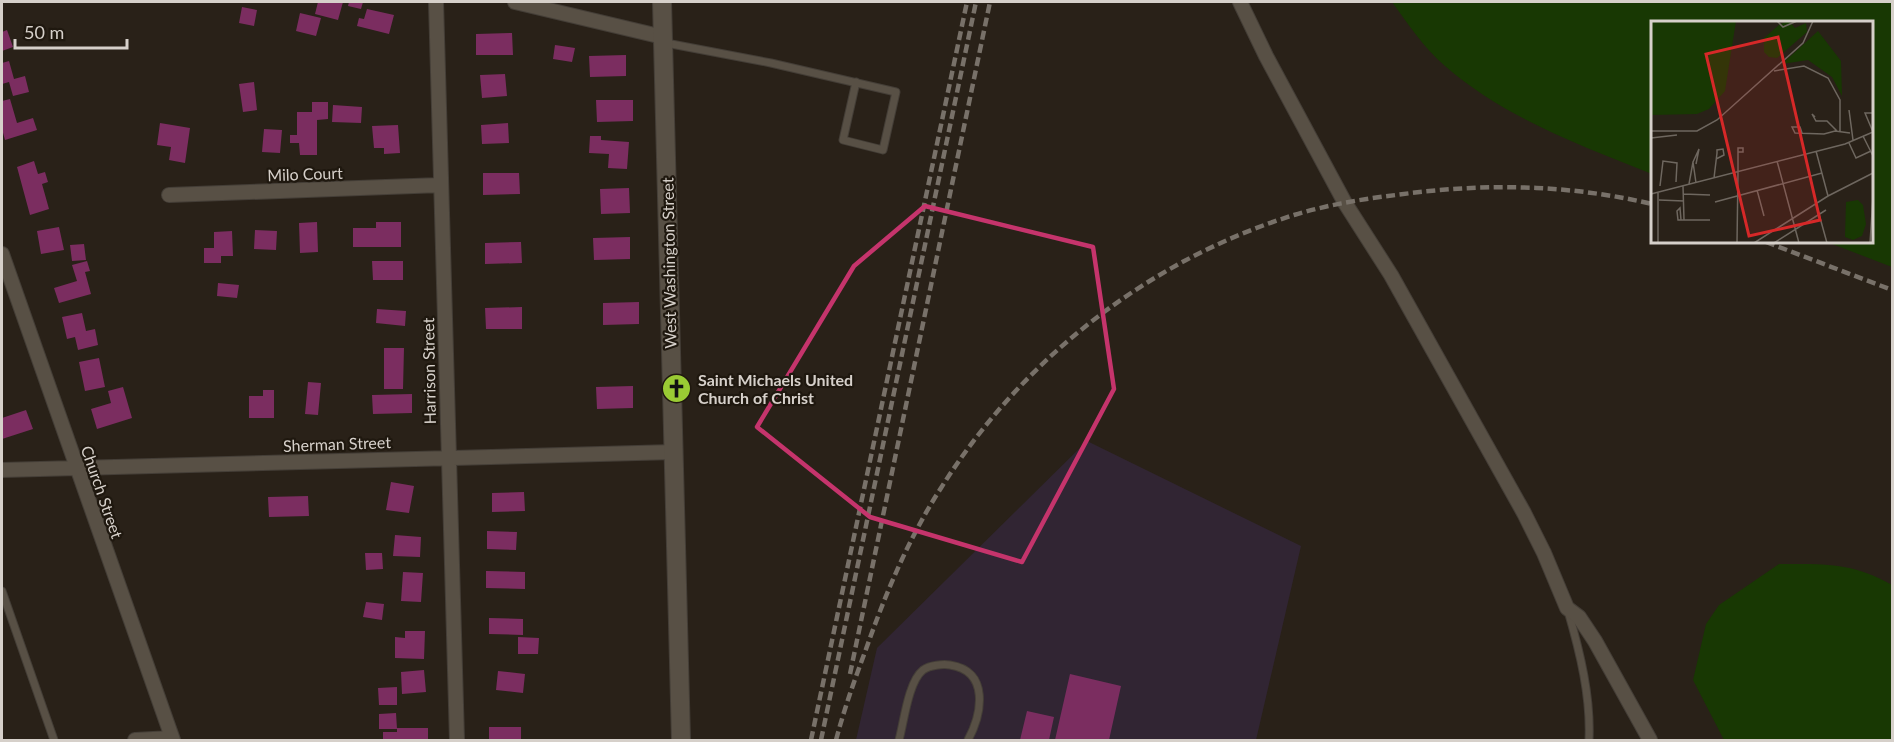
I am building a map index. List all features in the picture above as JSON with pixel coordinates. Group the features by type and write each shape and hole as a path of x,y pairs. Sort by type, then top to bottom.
{"main road":[{"name":"West Washington Street","path":"662,2 681,741"}],"street":[{"name":"Harrison Street","path":"436,2 457,741"},
{"path":"515,2 663,40"},
{"path":"1240,2 1266,56 1345,203 1391,275 1524,513 1568,608 1579,617 1595,641 1650,741"},
{"name":"Milo Court","path":"170,195 441,185"},
{"name":"Church Street","path":"2,254 172,740"},
{"name":"Sherman Street","path":"2,470 674,452"},
{"path":"135,741 172,740"}],"lane":[{"path":"663,40 771,63 856,82 896,92 883,150 843,140 856,82"},
{"path":"2,591 54,741"},
{"path":"1568,608 1585,685 1589,741"},
{"path":"900,741 912,688 923,670 948,664 962,668 974,676 979,689 980,702 968,741"}],"highlighted area":[{"path":"925,206 1093,247 1114,389 1022,562 870,517 757,427 854,266"}],"shaded area":[{"path":"1087,441 1301,546 1256,740 856,740 877,648"}],"green space":[{"path":"1392,2 1892,2 1892,267 1830,243 1873,243 1873,21 1651,21 1651,174 1544,129 1492,101 1445,66 1417,36"},
{"path":"1779,564 1851,568 1878,577 1892,585 1892,740 1724,740 1693,680 1706,624 1719,605"}],"building":[{"path":"318,2 343,2 338,20 315,14"},
{"path":"349,2 363,2 361,9 348,6"},
{"path":"242,7 257,10 254,26 239,23"},
{"path":"367,9 394,15 389,34 357,26 359,18 364,19"},
{"path":"300,13 321,18 316,36 296,31"},
{"path":"7,30 13,47 2,51 2,32"},
{"path":"512,33 513,55 476,55 476,34"},
{"path":"555,45 575,48 572,62 553,59"},
{"path":"626,55 626,76 590,77 589,56"},
{"path":"9,61 14,79 25,76 29,92 13,96 9,82 2,84 2,63"},
{"path":"505,74 507,96 482,98 480,75"},
{"path":"254,82 257,110 243,112 239,84"},
{"path":"10,99 17,123 33,118 37,130 5,140 2,129 2,101"},
{"path":"596,100 633,100 633,121 597,122"},
{"path":"312,102 328,102 328,119 317,120 317,155 300,155 299,143 290,143 290,135 297,135 297,112 312,112"},
{"path":"333,105 362,107 361,123 332,122"},
{"path":"160,123 190,128 185,163 169,160 171,147 157,145"},
{"path":"508,123 509,143 482,144 481,125"},
{"path":"398,125 400,153 384,154 384,148 374,148 372,126"},
{"path":"264,129 282,130 280,153 262,152"},
{"path":"590,136 601,136 601,140 629,142 627,169 608,168 609,154 589,153"},
{"path":"34,161 38,174 45,172 48,182 42,184 49,209 30,215 17,167"},
{"path":"483,173 519,173 520,194 483,195"},
{"path":"629,188 630,213 601,214 600,189"},
{"path":"317,222 318,252 300,253 299,223"},
{"path":"376,222 401,222 401,247 353,247 353,228 376,228"},
{"path":"59,227 64,250 41,254 37,231"},
{"path":"255,230 277,231 276,250 254,249"},
{"path":"232,231 233,256 221,256 221,263 204,263 204,248 214,248 214,232"},
{"path":"630,237 630,259 594,260 593,238"},
{"path":"521,242 522,263 485,264 485,243"},
{"path":"84,244 86,260 72,261 70,245"},
{"path":"87,261 90,271 85,272 91,294 59,303 54,288 77,281 72,265"},
{"path":"372,261 403,261 403,280 373,280"},
{"path":"218,283 239,285 237,298 217,296"},
{"path":"639,302 639,324 603,325 603,303"},
{"path":"522,307 522,329 486,329 485,308"},
{"path":"377,309 406,311 405,326 376,323"},
{"path":"82,313 86,331 95,329 98,345 78,350 75,337 67,339 62,317"},
{"path":"384,348 404,348 403,389 384,389"},
{"path":"99,358 105,387 85,391 79,362"},
{"path":"308,382 321,383 318,415 305,414"},
{"path":"633,386 633,408 597,409 596,387"},
{"path":"123,387 132,418 97,429 91,409 111,403 108,391"},
{"path":"263,390 274,390 274,418 249,418 249,396 263,396"},
{"path":"412,394 412,413 373,414 372,395"},
{"path":"26,410 33,429 2,439 2,418"},
{"path":"391,482 414,486 409,513 386,510"},
{"path":"524,492 525,511 492,512 492,493"},
{"path":"308,496 309,516 269,517 268,497"},
{"path":"487,531 517,532 516,550 487,549"},
{"path":"395,535 421,537 420,557 393,556"},
{"path":"365,553 382,553 383,569 366,570"},
{"path":"486,571 525,572 525,589 486,588"},
{"path":"403,572 423,573 421,602 401,601"},
{"path":"366,602 384,604 382,620 363,617"},
{"path":"489,618 523,619 523,635 489,634"},
{"path":"405,631 425,631 424,659 395,658 395,637 405,638"},
{"path":"518,637 539,638 538,654 518,654"},
{"path":"424,670 426,692 402,694 401,672"},
{"path":"498,671 525,674 523,693 496,690"},
{"path":"1070,674 1121,686 1109,740 1055,740"},
{"path":"397,687 397,705 379,705 378,688"},
{"path":"1027,711 1054,717 1049,740 1020,740"},
{"path":"396,713 397,729 379,729 379,714"},
{"path":"489,727 521,727 521,739 489,740"},
{"path":"397,728 428,728 428,740 383,740 383,732 397,732"}],"railway":[{"path":"811,740 967,2"},
{"path":"821,740 976,2"},
{"path":"850,674 990,2"},
{"path":"836,740 853,685 889,589 918,527 941,488 973,441 1010,397 1050,357 1094,320 1140,287 1189,258 1241,234 1294,215 1357,200 1428,191 1493,187 1588,192 1651,204"},
{"path":"1769,243 1892,290"}],"place":[{"name":"Saint Michaels United Church of Christ","path":"677,389"}]}
